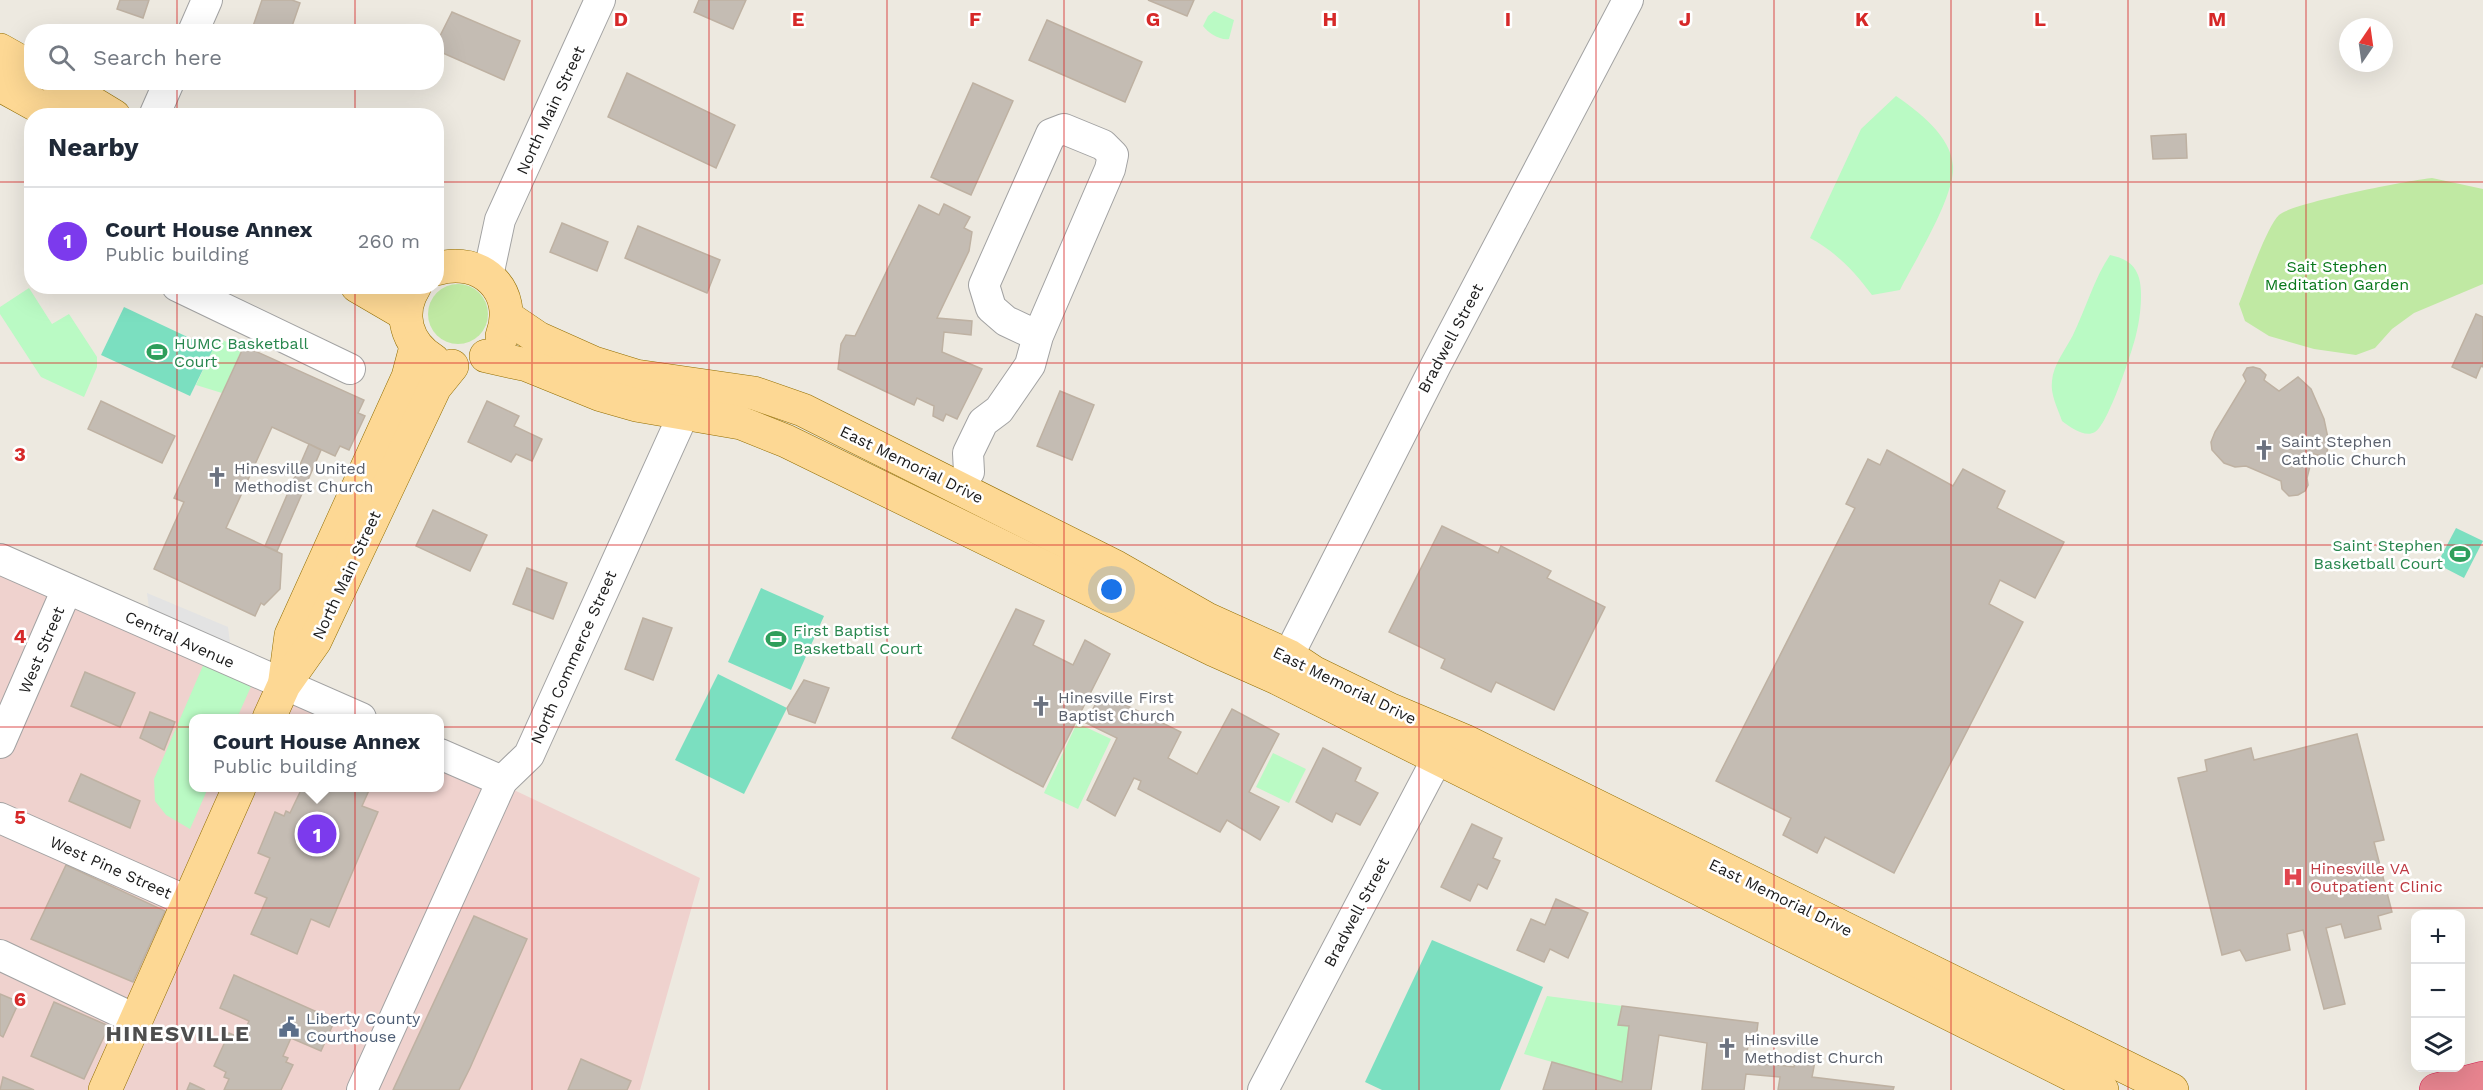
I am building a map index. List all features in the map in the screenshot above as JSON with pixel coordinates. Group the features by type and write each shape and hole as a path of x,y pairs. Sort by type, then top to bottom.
{"highway":[{"path":"2436,1090 2483,1078"}],"main road":[{"path":"0,50 24,64"},
{"path":"0,85 42,108"},
{"path":"71,90 101,108"},
{"path":"387,294 410,300 410,336 416,347 434,361 452,366 473,363 486,356 496,346 503,334 507,317 503,296 462,270"},
{"name":"East Memorial Drive","path":"507,317 538,338 594,363 636,376 754,393 803,410 964,480 1207,619 1283,667 1445,748 2102,1090"},
{"name":"North Main Street","path":"284,685 291,635 408,377 416,347"},
{"name":"East Memorial Drive","path":"486,356 527,365 601,395 636,405 741,423 786,441 1204,645 1283,667"},
{"name":"North Main Street","path":"271,714 284,685 315,641 435,387 452,366"},
{"name":"East Memorial Drive","path":"1445,748 2172,1090"},
{"path":"105,1090 237,792"}],"street":[{"path":"196,24 207,0"},
{"name":"North Main Street","path":"462,270 500,220 600,0"},
{"name":"Bradwell Street","path":"1283,667 1436,365 1628,0"},
{"path":"158,108 165,90"},
{"path":"964,480 984,462 1001,431 999,410 1030,365 1038,336 1110,169 1113,155 1103,145 1064,129 1051,134 984,285 991,308 1006,321 1038,336"},
{"path":"194,294 350,369"},
{"name":"North Commerce Street","path":"362,1090 502,781 529,755 684,413"},
{"name":"Central Avenue","path":"0,559 352,714"},
{"name":"West Street","path":"0,743 67,589"},
{"name":"Bradwell Street","path":"1263,1090 1445,748"},
{"path":"444,756 502,781"},
{"name":"West Pine Street","path":"0,818 189,902"},
{"path":"0,955 137,1020"}],"shaded area":[{"path":"0,565 342,714 189,714 189,792 444,792 444,759 700,878 640,1090 0,1090"},
{"path":"147,593 228,627 230,643 149,609"}],"green space":[{"path":"1214,11 1234,20 1229,39 1215,36 1203,26 1208,16"},
{"path":"1896,96 1924,117 1940,135 1951,155 1952,179 1941,211 1900,290 1872,295 1844,263 1828,249 1810,238 1861,129"},
{"name":"Sait Stephen Meditation Garden","path":"2432,178 2483,189 2483,284 2414,313 2392,329 2375,348 2356,355 2314,349 2269,336 2245,321 2239,304 2263,244 2279,215 2305,204 2377,187"},
{"path":"2110,255 2127,261 2136,271 2141,289 2140,313 2134,344 2113,403 2100,427 2095,432 2087,434 2062,421 2053,396 2052,381 2057,363 2073,335"},
{"path":"458,284 475,289 483,297 487,308 487,320 483,331 469,342 458,344 447,342 433,331 430,325 428,314 430,303 436,294 444,294 444,288 447,286"},
{"path":"24,291 24,294 33,294 52,324 69,314 97,357 97,367 84,397 41,377 0,314 0,307"},
{"name":"HUMC Basketball Court","path":"124,307 213,349 190,396 101,355"},
{"path":"218,338 242,349 222,393 196,385"},
{"name":"Saint Stephen Basketball Court","path":"2456,528 2483,541 2464,578 2437,564"},
{"name":"First Baptist Basketball Court","path":"761,588 824,616 791,690 728,662"},
{"path":"205,661 253,682 239,714 189,714 189,792 206,792 190,829 166,815 155,801 154,779"},
{"path":"718,674 787,708 744,794 675,760"},
{"path":"1077,723 1111,739 1078,809 1044,793"},
{"path":"1273,753 1306,769 1289,803 1256,787"},
{"path":"1432,940 1543,987 1500,1090 1382,1090 1365,1082"},
{"path":"1547,996 1622,1006 1619,1025 1629,1026 1622,1082 1524,1054"}],"building":[{"path":"120,0 149,0 143,18 117,9"},
{"path":"262,0 292,0 300,3 293,24 254,24"},
{"path":"699,0 746,0 733,29 694,12"},
{"path":"1148,0 1194,0 1187,16"},
{"path":"452,12 520,41 504,80 444,54 444,28"},
{"path":"1047,20 1142,62 1125,102 1029,60"},
{"path":"627,73 735,125 716,168 608,117"},
{"path":"973,83 1013,101 971,195 931,177"},
{"path":"2186,134 2187,158 2153,159 2151,136"},
{"path":"944,204 970,217 964,228 972,232 969,251 937,318 972,321 971,335 944,332 942,352 982,369 957,419 946,414 943,421 933,416 934,406 917,398 914,405 838,369 841,344 846,335 855,336 919,205 939,215"},
{"path":"562,223 608,242 597,271 550,252"},
{"path":"638,226 720,260 707,293 625,258"},
{"path":"2476,314 2483,317 2483,367 2481,366 2476,378 2452,367"},
{"name":"Hinesville United Methodist Church","path":"244,346 364,400 358,413 365,416 349,450 340,446 335,456 272,427 226,528 282,554 280,589 264,605 261,603 255,616 154,569 184,502 174,498"},
{"path":"2247,368 2260,369 2266,375 2264,380 2279,391 2298,377 2311,389 2324,419 2328,438 2327,457 2313,454 2307,478 2308,485 2305,491 2298,495 2289,496 2282,489 2281,481 2246,466 2235,467 2224,463 2212,450 2211,442 2215,432 2246,381 2243,375"},
{"path":"1060,391 1094,405 1072,460 1037,446"},
{"path":"101,401 175,436 162,463 88,429"},
{"path":"487,401 519,416 514,426 542,439 532,461 516,454 511,462 468,442"},
{"path":"309,444 321,450 277,551 265,546"},
{"path":"1887,450 1953,486 1963,469 2005,491 1997,508 2064,542 2035,598 2000,580 1989,604 2023,622 1894,873 1825,837 1817,853 1783,835 1791,818 1716,781 1855,508 1846,504 1868,459 1880,465"},
{"path":"433,510 487,535 470,571 416,546"},
{"path":"1442,526 1498,553 1501,546 1551,571 1547,578 1605,607 1554,710 1496,682 1491,692 1441,668 1445,659 1389,632"},
{"path":"527,568 567,583 553,619 513,604"},
{"path":"1016,609 1044,621 1033,645 1073,665 1085,640 1110,654 1043,787 952,738"},
{"path":"643,618 672,628 653,680 625,669"},
{"path":"85,672 135,693 120,727 71,706"},
{"path":"804,680 829,688 815,723 789,714 787,708"},
{"path":"1101,693 1181,732 1168,758 1197,774 1232,709 1279,734 1249,792 1279,807 1260,840 1227,820 1220,832 1138,789 1141,781 1134,778 1115,816 1087,800 1117,738 1086,723"},
{"path":"150,712 175,722 164,750 140,738"},
{"name":"Hinesville VA Outpatient Clinic","path":"2357,734 2384,840 2374,842 2392,912 2378,916 2381,929 2345,938 2341,924 2326,928 2345,1004 2324,1009 2303,930 2287,934 2290,950 2246,961 2240,950 2222,955 2178,778 2207,771 2205,760 2251,748 2254,760"},
{"path":"1323,748 1361,768 1355,781 1378,793 1360,825 1336,813 1332,822 1296,802"},
{"path":"81,774 140,801 130,828 69,801"},
{"path":"300,792 368,792 362,806 378,812 329,927 311,919 297,954 251,934 267,898 255,893 270,858 258,853 275,812 284,816 286,811 290,813"},
{"path":"1472,824 1502,838 1493,858 1500,861 1487,889 1478,884 1470,901 1441,887"},
{"path":"66,865 165,911 133,982 31,939"},
{"path":"1556,899 1588,913 1568,958 1550,949 1544,962 1517,950 1531,919 1545,925"},
{"path":"474,916 527,939 470,1068 459,1090 393,1090"},
{"name":"Liberty County Courthouse","path":"234,975 335,1020 321,1051 291,1038 283,1056 288,1058 286,1062 293,1065 281,1090 224,1090 229,1079 224,1077 226,1072 214,1066 229,1033 236,1036 238,1033 243,1035 249,1021 220,1008"},
{"path":"0,994 19,1002 3,1037 0,1035"},
{"path":"54,1002 109,1026 84,1079 31,1056"},
{"name":"Hinesville Methodist Church","path":"1622,1006 1758,1023 1755,1046 1748,1045 1746,1061 1794,1067 1796,1054 1816,1056 1812,1077 1894,1087 1893,1090 1778,1090 1780,1077 1746,1074 1744,1090 1702,1090 1707,1043 1659,1035 1651,1090 1543,1090 1552,1062 1622,1082 1629,1026 1618,1025"},
{"path":"581,1059 631,1081 627,1090 568,1090"},
{"path":"3,1077 34,1090 0,1090"},
{"path":"190,1083 205,1090 187,1090"}],"place":[{"name":"HUMC Basketball Court","path":"157,352"},
{"name":"Saint Stephen Catholic Church","path":"2264,450"},
{"name":"Hinesville United Methodist Church","path":"217,477"},
{"name":"Saint Stephen Basketball Court","path":"2460,554"},
{"name":"First Baptist Basketball Court","path":"776,639"},
{"name":"Hinesville First Baptist Church","path":"1041,706"},
{"name":"Court House Annex","path":"317,834"},
{"name":"Hinesville VA Outpatient Clinic","path":"2293,877"},
{"name":"Liberty County Courthouse","path":"289,1027"},
{"name":"Hinesville Methodist Church","path":"1727,1048"}],"district":[{"name":"HINESVILLE","path":"178,1033"}]}
